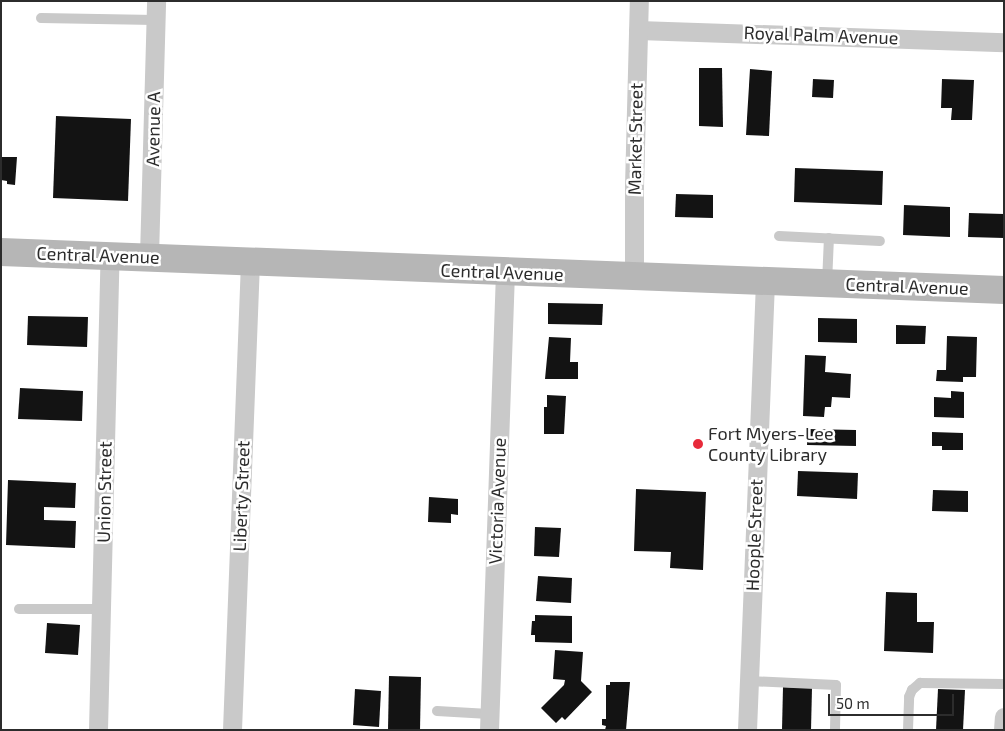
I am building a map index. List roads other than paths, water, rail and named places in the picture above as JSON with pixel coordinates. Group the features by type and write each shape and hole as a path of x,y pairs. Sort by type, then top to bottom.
{"street":[{"name":"Avenue A","path":"150,256 156,1"},
{"name":"Market Street","path":"634,276 634,186 639,1"},
{"name":"Royal Palm Avenue","path":"638,30 1004,42"},
{"name":"Central Avenue","path":"1,252 150,256 250,262 1004,290"},
{"name":"Union Street","path":"98,730 110,255"},
{"name":"Liberty Street","path":"232,730 250,262"},
{"name":"Victoria Avenue","path":"489,722 505,272"},
{"name":"Hoople Street","path":"747,730 765,281"},
{"path":"1003,730 1004,718"}],"lane":[{"path":"41,18 155,20"},
{"path":"779,236 880,241"},
{"path":"827,284 829,238"},
{"path":"19,609 101,609"},
{"path":"749,681 836,685 835,730"},
{"path":"908,730 909,698 912,690 920,683 1004,684"},
{"path":"437,712 489,722"}],"place":[{"name":"Fort Myers-Lee County Library","path":"698,444"}]}
